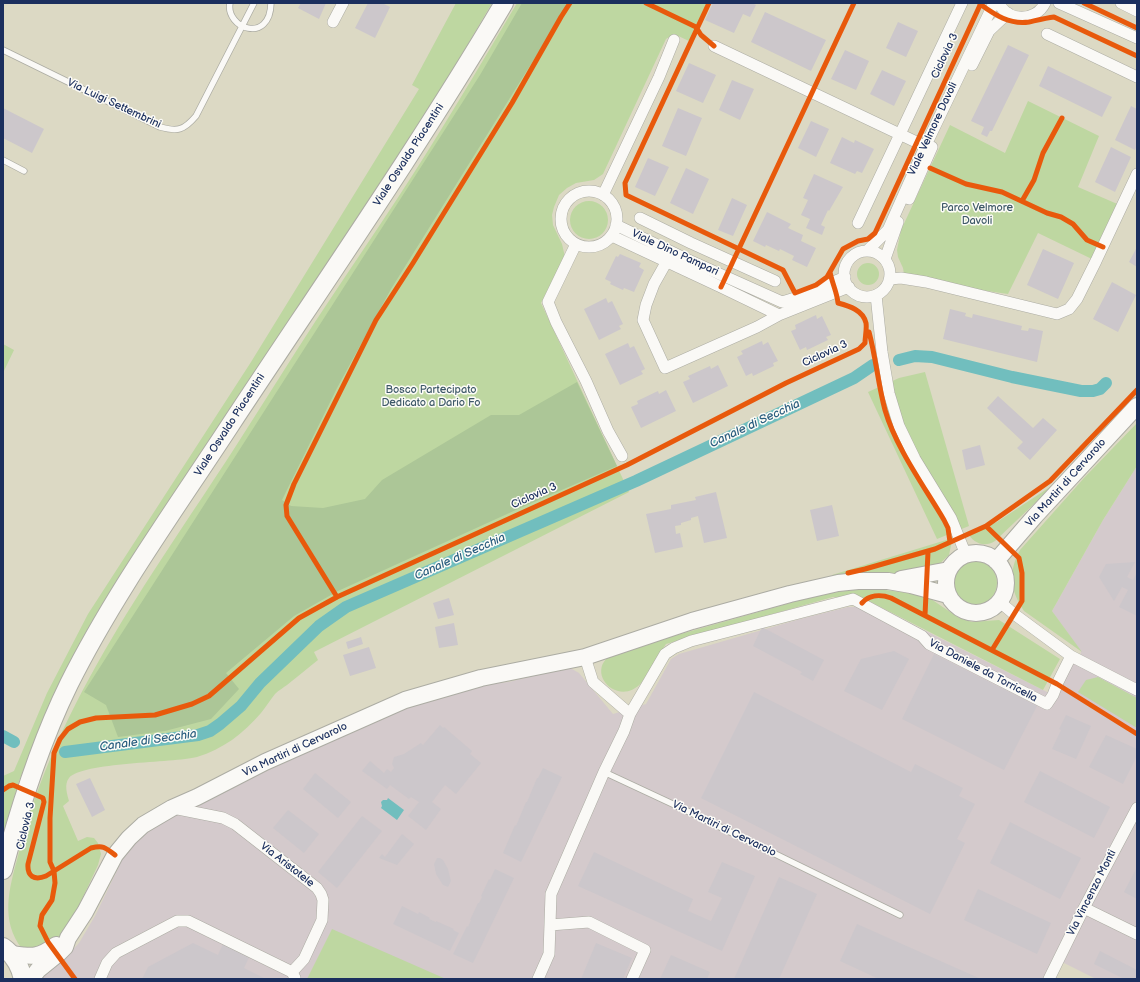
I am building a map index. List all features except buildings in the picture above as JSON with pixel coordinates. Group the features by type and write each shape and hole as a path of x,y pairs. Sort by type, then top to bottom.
{"main road":[{"name":"Viale Osvaldo Piacentini","path":"3,870 27,786 50,726 92,642 135,569 400,170 504,3"},
{"name":"Via Martiri di Cervarolo","path":"996,561 1035,516 1137,406"},
{"path":"948,596 946,582 949,570 953,563 966,555 974,553 990,556 1002,568 1006,586 1000,602"},
{"name":"Via Martiri di Cervarolo","path":"31,979 38,970 65,947 68,938 85,912 114,855 129,838 143,825 172,808 197,797 264,762 405,700 481,678 585,657 692,621 790,594 838,583 888,581 949,570"},
{"name":"Via Martiri di Cervarolo","path":"888,581 911,585 948,596 960,609 976,614 985,612 1000,602"},
{"path":"3,932 8,951 17,962 23,979"},
{"name":"Via Martiri di Cervarolo","path":"8,951 35,956 41,955 68,938"}],"street":[{"path":"333,22 343,3"},
{"path":"858,223 962,3"},
{"name":"Viale Velmore Davoli","path":"847,282 846,267 849,260 860,252 867,251 888,230 928,148 994,3"},
{"path":"999,3 1008,13 1022,18 1037,13 1045,3"},
{"path":"1060,3 1137,38"},
{"path":"1121,3 1137,11"},
{"name":"Viale Velmore Davoli","path":"885,259 894,232 928,148 952,105 989,31 1008,13"},
{"path":"1047,34 1137,78"},
{"path":"603,195 659,77 674,40"},
{"path":"714,46 928,148"},
{"path":"890,279 901,278 926,282 1057,314 1069,309 1077,299 1137,174"},
{"path":"586,191 595,192 610,200 615,208 617,216 616,225 612,236 606,242 587,247 576,244 569,238 564,231 561,218 565,205 570,198 578,193 586,191"},
{"path":"640,218 775,282"},
{"name":"Viale Dino Pampari","path":"616,225 684,258 782,302 847,282"},
{"name":"Viale Dino Pampari","path":"612,236 779,315"},
{"path":"684,258 691,243"},
{"path":"576,244 548,302 608,431 622,456"},
{"path":"847,282 855,293 869,297 876,295 887,286 890,279 890,270 885,259 878,254 867,251"},
{"name":"Viale Dino Pampari","path":"666,261 651,291 643,320 665,368 757,327 847,282"},
{"path":"876,295 882,352 889,393 898,426 915,459 951,518 966,555"},
{"name":"Via Daniele da Torricella","path":"630,714 640,700 665,654 674,648 690,641 853,599 922,636 928,644 1047,704 1053,695 1071,656"},
{"path":"1000,602 1020,619 1071,656 1137,690"},
{"path":"538,979 549,954 551,894 604,772 624,731 630,714 593,682 585,657"},
{"name":"Via Aristotele","path":"100,979 107,963 116,953 177,921 182,920 188,921 294,975 304,959 322,920 323,900 317,888 235,824 223,818 205,813 172,808"},
{"name":"Via Vincenzo Monti","path":"1049,979 1084,908 1137,808"},
{"path":"1084,908 1137,934"},
{"path":"550,925 589,922 645,950 632,979"}],"lane":[{"path":"230,3 229,8 236,22 249,28 257,28 268,20 271,12 271,3"},
{"name":"Via Luigi Settembrini","path":"3,50 160,126 172,130 187,126 196,116 254,3"},
{"path":"3,160 24,171"},
{"name":"Via Martiri di Cervarolo","path":"604,772 679,807 900,916"}],"shaded area":[{"path":"1137,466 1137,979 1096,979 1058,960 1049,979 41,979 66,957 79,943 95,916 125,854 146,832 175,815 254,775 407,706 485,684 509,682 562,668 572,669 579,673 613,714 646,704 671,659 679,654 800,619 848,607 862,607 868,602 1053,695 1071,656 1079,661 1081,652 1052,611 1103,520"}],"green space":[{"path":"456,3 492,3 447,80 400,154 115,586 82,640 46,715 19,781 3,834 3,776 14,771 47,693 88,614 251,362 419,89 412,85"},
{"name":"Bosco Partecipato Dedicato a Dario Fo","path":"517,3 707,3 689,41 674,34 666,39 603,174 594,180 576,183 567,188 559,195 552,215 553,225 562,244 565,257 541,303 629,492 314,652 318,660 275,694 261,713 247,728 232,740 215,750 197,757 185,759 91,769 77,773 69,778 66,786 69,801 63,806 78,841 87,837 94,838 98,843 101,854 98,865 69,927 55,942 37,951 22,949 15,938 9,916 8,904 12,880 35,799 57,744 83,690 112,638 143,588 315,322 413,175"},
{"path":"522,3 569,3 391,289 337,388 282,500 291,506 323,508 365,499 382,480 491,415 519,415 577,382 617,466 518,509 338,591 294,616 226,673 239,689 211,719 165,731 118,737 106,705 84,692 480,75"},
{"name":"Parco Velmore Davoli","path":"1028,101 1099,136 1078,187 1122,206 1096,261 1038,233 1008,294 932,283 904,274 897,250 901,230 950,125 1005,153"},
{"path":"589,201 599,204 605,210 608,220 605,230 599,236 589,239 579,236 573,230 570,220 573,210 579,204"},
{"path":"868,263 876,266 879,274 876,282 868,285 860,282 857,274 860,266"},
{"path":"3,344 14,350 3,373"},
{"path":"925,372 969,526 937,539 868,392 899,378"},
{"path":"1137,423 1137,466 1103,520 1052,611 1082,652 1024,611 1013,588 1012,573 1020,550 1084,478"},
{"path":"1056,483 995,541 983,544 976,542 969,536 967,532 997,522"},
{"path":"953,536 949,555 934,569 917,574 832,575 946,540"},
{"path":"975,561 987,565 993,571 997,583 993,595 987,601 975,605 963,601 957,595 953,583 957,571 963,565"},
{"path":"870,588 916,594 931,599 959,618 972,622 999,620 1060,659 1043,690 861,597 833,597 666,644 642,682 634,689 625,692 617,691 604,681 602,666 606,659 617,652 822,594"},
{"path":"1098,677 1137,698 1137,728 1078,692 1086,680"},
{"path":"332,929 446,979 307,979"}],"water":[{"path":"388,798 404,810 397,820 381,808 381,802 383,800 387,800"}],"waterway":[{"name":"Canale di Secchia","path":"899,360 915,356 932,357 1012,377 1081,391 1093,391 1100,389 1106,383"},
{"name":"Canale di Secchia","path":"65,752 198,735 210,731 241,706 260,683 319,626 346,607 636,481 854,378 873,365"},
{"name":"Canale di Secchia","path":"3,736 14,742"}],"cycle path":[{"path":"337,597 287,516 286,505 294,484 376,320 512,103 570,3"},
{"path":"646,3 696,27 701,35 714,46"},
{"name":"Ciclovia 3","path":"709,3 625,183 626,195 783,270 795,293 816,285 827,277 843,249 858,241 868,239 875,233 981,3"},
{"path":"721,287 854,3"},
{"path":"1084,3 1137,28"},
{"path":"980,4 991,12 1009,21 1022,23 1054,17 1137,56"},
{"path":"1022,201 1034,180 1043,153 1062,118"},
{"path":"930,168 966,184 1002,192 1047,213 1061,217 1073,224 1087,240 1103,247"},
{"name":"Ciclovia 3","path":"75,979 48,942 40,926 42,915 52,900 55,883 54,871 50,862 50,818 54,753 60,739 68,729 80,722 96,718 155,715 192,704 209,696 299,618 337,597 627,465 786,383 859,349 865,343 866,323 862,315 855,309 838,303 830,272"},
{"path":"869,332 885,410 890,424 903,453 944,520 948,528 950,542"},
{"path":"986,526 1050,481 1137,390"},
{"path":"848,573 935,549 986,526 1019,558 1022,573 1022,601 992,650"},
{"path":"925,615 928,552"},
{"path":"862,603 868,598 875,596 891,598 1057,684 1137,734"},
{"name":"Ciclovia 3","path":"3,790 13,785 43,798 44,802 28,864 29,872 35,878 46,876 91,848 104,847 115,855"}]}
